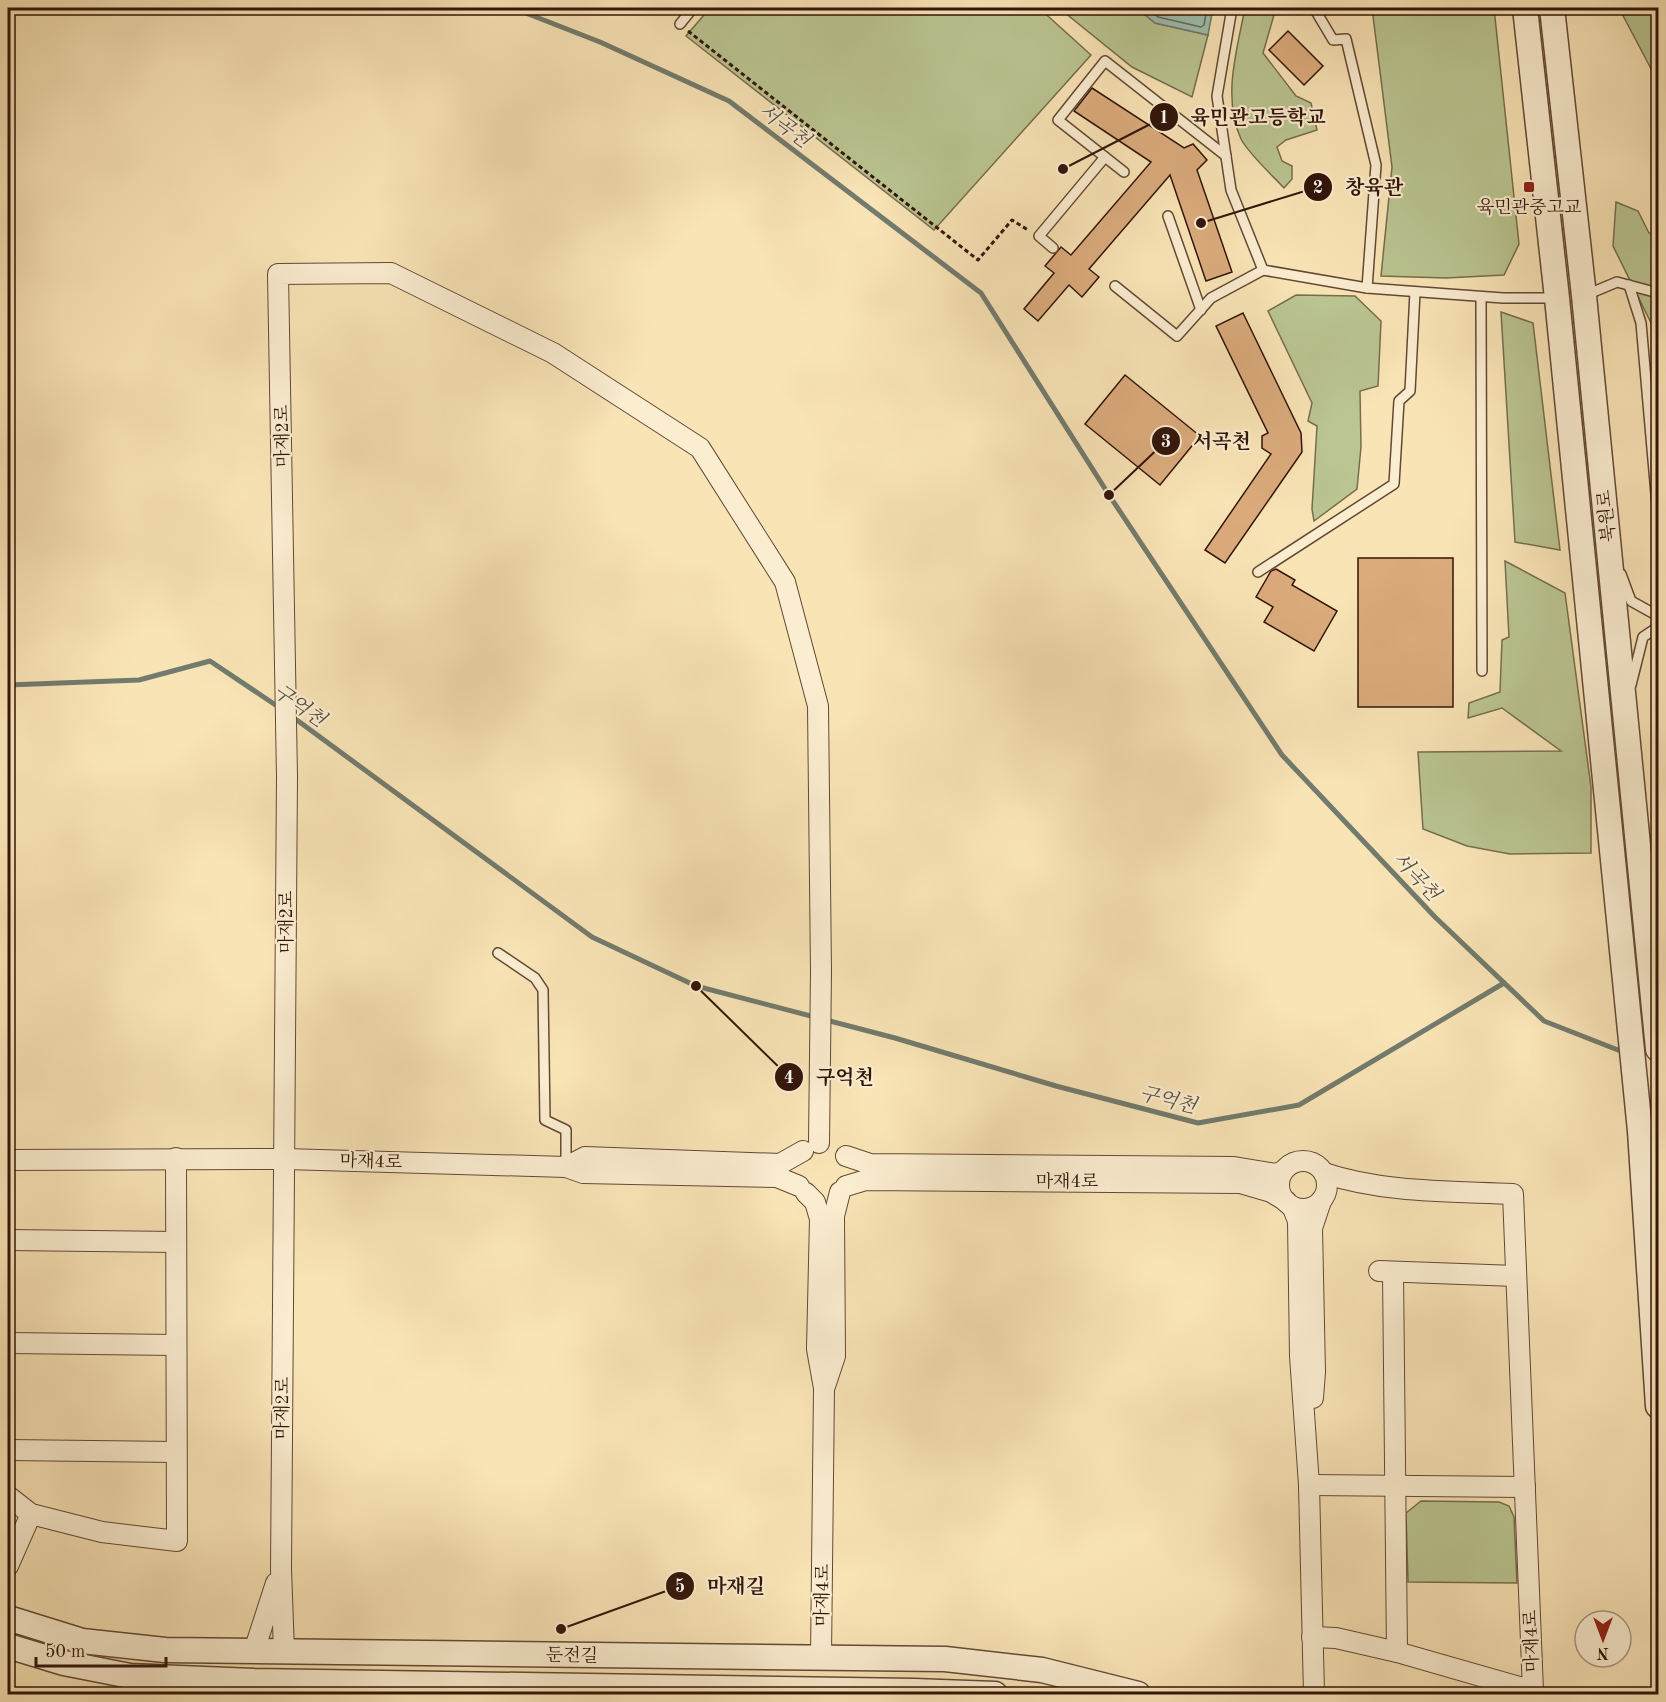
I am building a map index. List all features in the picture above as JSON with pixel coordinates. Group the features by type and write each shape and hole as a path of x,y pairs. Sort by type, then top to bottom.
{"street":[{"name":"북원로","path":"1525,8 1557,298 1641,1131 1659,1407"},
{"name":"북원로","path":"1552,8 1584,296 1625,708 1652,909 1657,1037"},
{"name":"마재2로","path":"280,1569 285,1159 287,670 278,274 391,273 554,352 700,448 785,582 818,706 820,1068 811,1147"},
{"path":"1557,298 1584,296"},
{"path":"811,1147 837,1147 846,1156 851,1169 843,1189 832,1197 814,1197 802,1189 795,1177 797,1159 811,1147"},
{"name":"마재4로","path":"566,1167 585,1157 780,1164 811,1147"},
{"name":"마재4로","path":"846,1156 870,1164 1234,1167 1276,1174 1283,1171"},
{"path":"8,1496 31,1514 102,1532 177,1541 176,1158"},
{"name":"마재4로","path":"8,1160 285,1159 566,1167 583,1173 777,1177 802,1189 815,1202 820,1219 817,1349 824,1388 821,1657"},
{"path":"1309,1485 1315,1372 1312,1228 1327,1180 1324,1173 1312,1162 1304,1161 1296,1162 1283,1171 1279,1187 1298,1221 1300,1356 1309,1485 1314,1695"},
{"name":"마재4로","path":"1312,1637 1336,1638 1398,1652 1533,1691 1513,1194 1390,1188 1324,1173"},
{"name":"마재4로","path":"824,1388 835,1356 834,1216 843,1189 866,1180 1240,1183 1271,1192 1289,1203"},
{"name":"마재4로","path":"1323,1198 1390,1188"},
{"path":"1289,1203 1308,1208 1323,1198"},
{"path":"8,1240 176,1242"},
{"path":"1398,1652 1396,1486 1386,1272 1516,1276"},
{"path":"8,1343 176,1345"},
{"path":"8,1450 176,1452"},
{"path":"1309,1485 1525,1487"},
{"path":"8,1566 31,1514"},
{"path":"254,1688 254,1651 280,1569"},
{"path":"280,1569 284,1688"},
{"name":"둔전길","path":"8,1618 82,1641 165,1650 945,1659 1031,1668 1138,1695"},
{"name":"둔전길","path":"8,1646 64,1663 130,1676 254,1688 995,1695"},
{"path":"821,1657 822,1692"}],"lane":[{"path":"680,24 693,8"},
{"path":"1232,8 1217,96 1231,190 1263,270"},
{"path":"1314,8 1333,40 1346,39 1376,165 1367,288"},
{"path":"1124,172 1058,120 1105,61 1226,156"},
{"path":"1053,248 1039,236 1105,157"},
{"path":"1168,216 1201,310"},
{"path":"1115,286 1177,336 1211,298 1263,270 1367,288 1481,297 1557,298"},
{"path":"1584,296 1617,282 1659,293"},
{"path":"1629,285 1641,323 1655,446 1659,517"},
{"path":"1258,572 1394,484 1399,401 1410,391 1415,292"},
{"path":"1481,297 1482,671"},
{"path":"1608,540 1631,602 1659,616"},
{"path":"1625,708 1643,638 1659,627"},
{"path":"498,953 535,978 543,990 545,1120 566,1130 566,1167"}],"path":[{"path":"680,24 978,260 1012,220 1039,236"}],"green space":[{"path":"710,8 1039,8 1091,55 934,230 686,36"},
{"path":"1059,8 1137,8 1155,23 1208,35 1192,97 1132,67"},
{"path":"1245,8 1276,8 1263,53 1296,96 1311,103 1317,130 1286,140 1277,147 1282,161 1292,166 1292,179 1284,188 1244,145 1235,123 1232,107 1233,74"},
{"path":"1372,8 1494,8 1519,244 1504,275 1446,278 1381,276 1392,167"},
{"path":"1619,8 1658,8 1658,82"},
{"path":"1616,202 1638,211 1649,233 1658,233 1658,337 1613,246"},
{"path":"1296,295 1355,296 1381,321 1378,386 1360,391 1361,447 1357,489 1314,521 1312,509 1317,426 1308,421 1312,403 1268,311"},
{"path":"1501,312 1533,323 1560,550 1515,542"},
{"path":"1505,561 1565,593 1591,787 1591,853 1510,854 1467,846 1423,829 1418,752 1561,751 1502,708 1468,718 1469,703 1500,692 1502,640 1509,637"},
{"path":"1421,1501 1499,1502 1509,1506 1514,1517 1517,1583 1408,1582 1406,1513"}],"water":[{"path":"1137,8 1213,8 1208,35 1155,23"}],"building":[{"path":"1288,31 1323,66 1304,85 1269,50"},
{"path":"1092,88 1184,148 1193,144 1207,160 1197,170 1232,272 1206,281 1170,175 1089,269 1099,277 1082,297 1069,285 1038,321 1024,309 1054,273 1045,266 1061,247 1071,255 1151,162 1074,111"},
{"path":"1243,313 1301,433 1302,452 1225,563 1205,550 1271,454 1262,448 1262,436 1268,433 1216,326"},
{"path":"1125,375 1200,436 1160,485 1085,424"},
{"path":"1358,558 1453,558 1453,707 1358,707"},
{"path":"1276,569 1295,580 1292,585 1337,611 1314,651 1264,622 1273,607 1256,597 1271,571"}],"waterway":[{"name":"서곡천","path":"513,8 600,42 729,101 981,293 1109,495 1282,755 1435,917 1544,1021 1618,1050 1626,1050"},
{"name":"구억천","path":"8,685 139,680 210,661 280,708"},
{"name":"구억천","path":"290,715 592,937 696,986 895,1038 1056,1086 1198,1123 1299,1105 1504,983"}],"place":[{"name":"육민관고등학교","path":"1063,169"},
{"name":"육민관중고교","path":"1529,187"},
{"name":"창육관","path":"1201,223"},
{"name":"서곡천","path":"1109,495"},
{"name":"구억천","path":"696,986"},
{"name":"마재길","path":"561,1629"}]}
